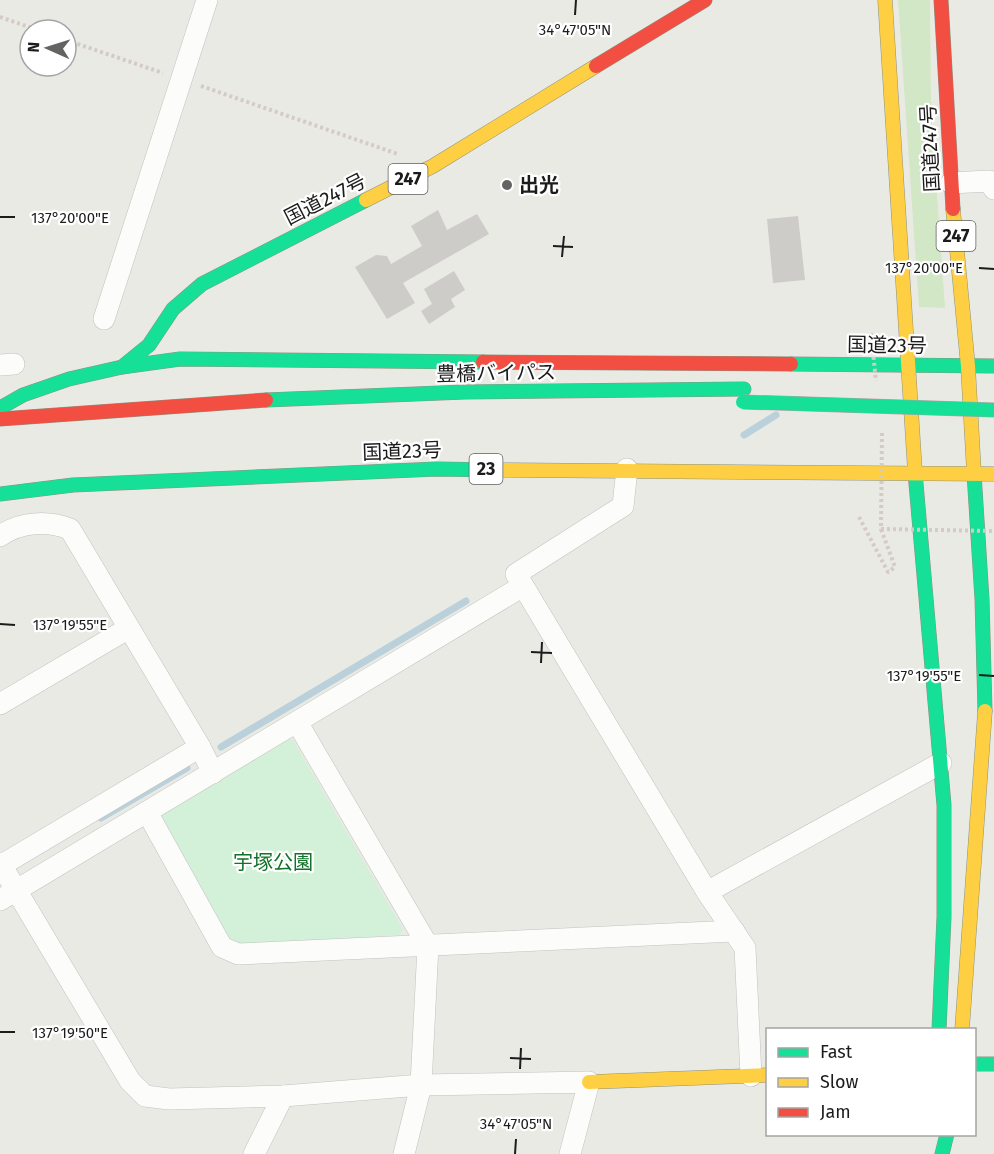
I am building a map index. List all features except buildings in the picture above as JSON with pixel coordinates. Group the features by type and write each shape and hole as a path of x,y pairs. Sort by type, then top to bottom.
{"main road":[{"name":"国道247号","path":"0,408 23,396 51,386 122,367 138,356 173,309 202,284 433,166 705,0"},
{"name":"国道247号","path":"885,0 910,364 915,472"},
{"name":"国道247号","path":"941,0 951,183 968,366 990,715 962,1028"},
{"name":"国道23号","path":"122,367 180,358 994,366"},
{"name":"豊橋バイパス","path":"0,419 98,411 436,393 697,389 994,397"},
{"name":"豊橋バイパス","path":"0,431 99,422 448,405 743,402 994,410"},
{"name":"国道23号","path":"0,494 73,485 437,469 974,473"},
{"path":"915,472 919,546 941,763 945,844 945,951 939,1028"},
{"name":"23","path":"974,473 994,474"},
{"path":"0,489 73,485"},
{"path":"976,1064 994,1064"},
{"path":"589,1082 759,1076"},
{"path":"942,1154 946,1136"}],"street":[{"path":"104,319 207,0"},
{"path":"951,183 989,181 994,189"},
{"path":"627,469 623,506 516,574 707,892 745,948 759,1076"},
{"path":"0,536 10,529 31,524 55,523 70,529 200,747 213,773"},
{"path":"7,896 523,586"},
{"path":"0,704 129,628"},
{"path":"297,722 428,946 421,1085 404,1154"},
{"path":"200,747 0,865 7,896 130,1081 145,1096 169,1099 283,1096 421,1085 589,1082 570,1154"},
{"path":"707,892 941,763"},
{"path":"147,812 222,947 238,954 734,931"},
{"path":"254,1154 283,1096"}],"path":[{"path":"0,17 18,23"},
{"path":"78,44 400,154"},
{"path":"871,333 877,388"},
{"path":"859,517 888,572 895,567 881,529 882,432"},
{"path":"881,529 994,531"}],"green space":[{"path":"898,0 930,0 931,109 945,308 919,307"},
{"name":"宇塚公園","path":"285,738 293,740 403,929 400,935 236,945 226,940 160,818 163,811"}],"waterway":[{"path":"744,435 776,415"},
{"path":"221,747 466,601"},
{"path":"101,818 187,768"}],"traffic: fast":[{"path":"0,408 23,395 69,379 122,367 149,345 173,309 202,284 366,200"},
{"path":"122,367 180,359 483,362"},
{"path":"791,364 994,366"},
{"path":"266,400 465,392 744,389"},
{"path":"743,402 994,410"},
{"path":"0,494 73,485 437,469 496,470"},
{"path":"915,472 944,805 944,917 939,1028"},
{"path":"974,473 982,599 985,711"},
{"path":"976,1064 994,1064"},
{"path":"942,1154 946,1136"}],"traffic: slow":[{"path":"885,0 915,472"},
{"path":"366,200 433,166 596,66"},
{"path":"953,209 968,366 974,473"},
{"path":"496,470 994,474"},
{"path":"962,1028 985,711"},
{"path":"589,1082 766,1075"}],"traffic: jam":[{"path":"596,66 705,0"},
{"path":"941,0 953,209"},
{"path":"483,362 791,364"},
{"path":"0,419 266,400"}],"place":[{"name":"出光","path":"507,185"}]}
